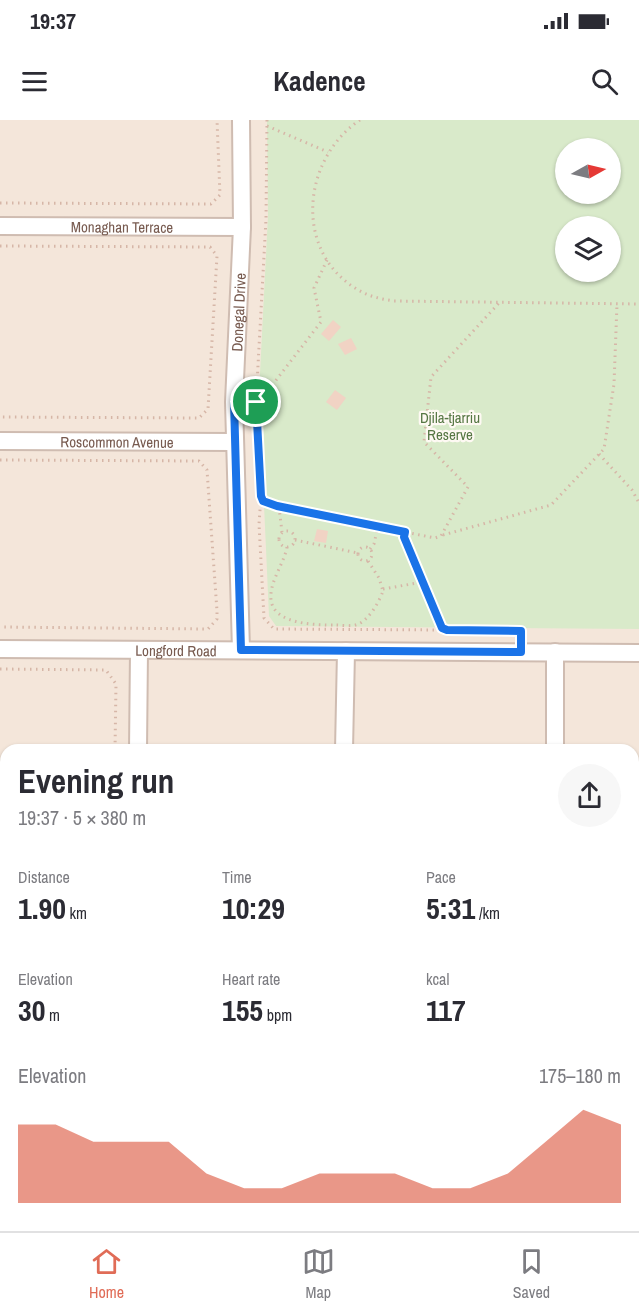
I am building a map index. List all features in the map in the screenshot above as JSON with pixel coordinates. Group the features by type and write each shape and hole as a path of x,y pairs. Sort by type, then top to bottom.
{"street":[{"name":"Donegal Drive","path":"241,650 234,402 242,227 242,120"},
{"name":"Monaghan Terrace","path":"0,226 242,227"},
{"name":"Roscommon Avenue","path":"0,441 234,442"},
{"name":"Longford Road","path":"0,650 639,653"},
{"path":"138,744 139,651"},
{"path":"344,744 346,651"},
{"path":"555,652 555,744"}],"path":[{"path":"0,203 211,204 220,195 217,120"},
{"path":"267,120 266,219 256,402 264,618 274,629 521,631 521,652"},
{"path":"360,120 342,134 328,152 318,174 312,210 317,238 327,260 353,287 379,298 412,302 639,304"},
{"path":"267,126 328,152"},
{"path":"0,246 210,247 217,256 208,409 199,418 0,417"},
{"path":"256,402 260,401 321,322 314,288 327,260"},
{"path":"442,535 468,487 424,442 431,377 500,303"},
{"path":"261,496 267,504 279,507 435,538 551,505 604,449 614,384 617,304"},
{"path":"599,454 632,490 639,503"},
{"path":"0,460 199,461 207,470 217,611 216,620 208,629 0,627"},
{"path":"279,507 283,533 279,542 282,546 287,547 295,540"},
{"path":"370,549 374,544 378,526"},
{"path":"283,533 291,532 295,540"},
{"path":"405,532 404,537 441,626 447,630"},
{"path":"295,540 358,553"},
{"path":"287,547 272,587 271,598 275,610 290,620 313,625 356,625 363,621 376,605 383,590 379,578 368,561 360,559 358,553"},
{"path":"358,553 364,547 370,549"},
{"path":"368,561 372,556 370,549"},
{"path":"383,590 423,582"},
{"path":"0,669 106,670 116,684 115,744"}],"shaded area":[{"path":"0,120 639,120 639,744 0,744"}],"green space":[{"name":"Djila-tjarriu Reserve","path":"267,120 639,120 639,629 276,626 269,616 259,393 268,216"}],"building":[{"path":"333,320 341,327 329,341 321,334"},
{"path":"351,338 357,349 345,355 338,344"},
{"path":"335,390 346,398 337,410 326,402"},
{"path":"317,529 328,531 326,543 314,541"}],"route":[{"path":"234,402 256,402 263,501 267,504 405,532 404,537 442,628 447,630 521,631 521,652 241,650 234,402"}]}
